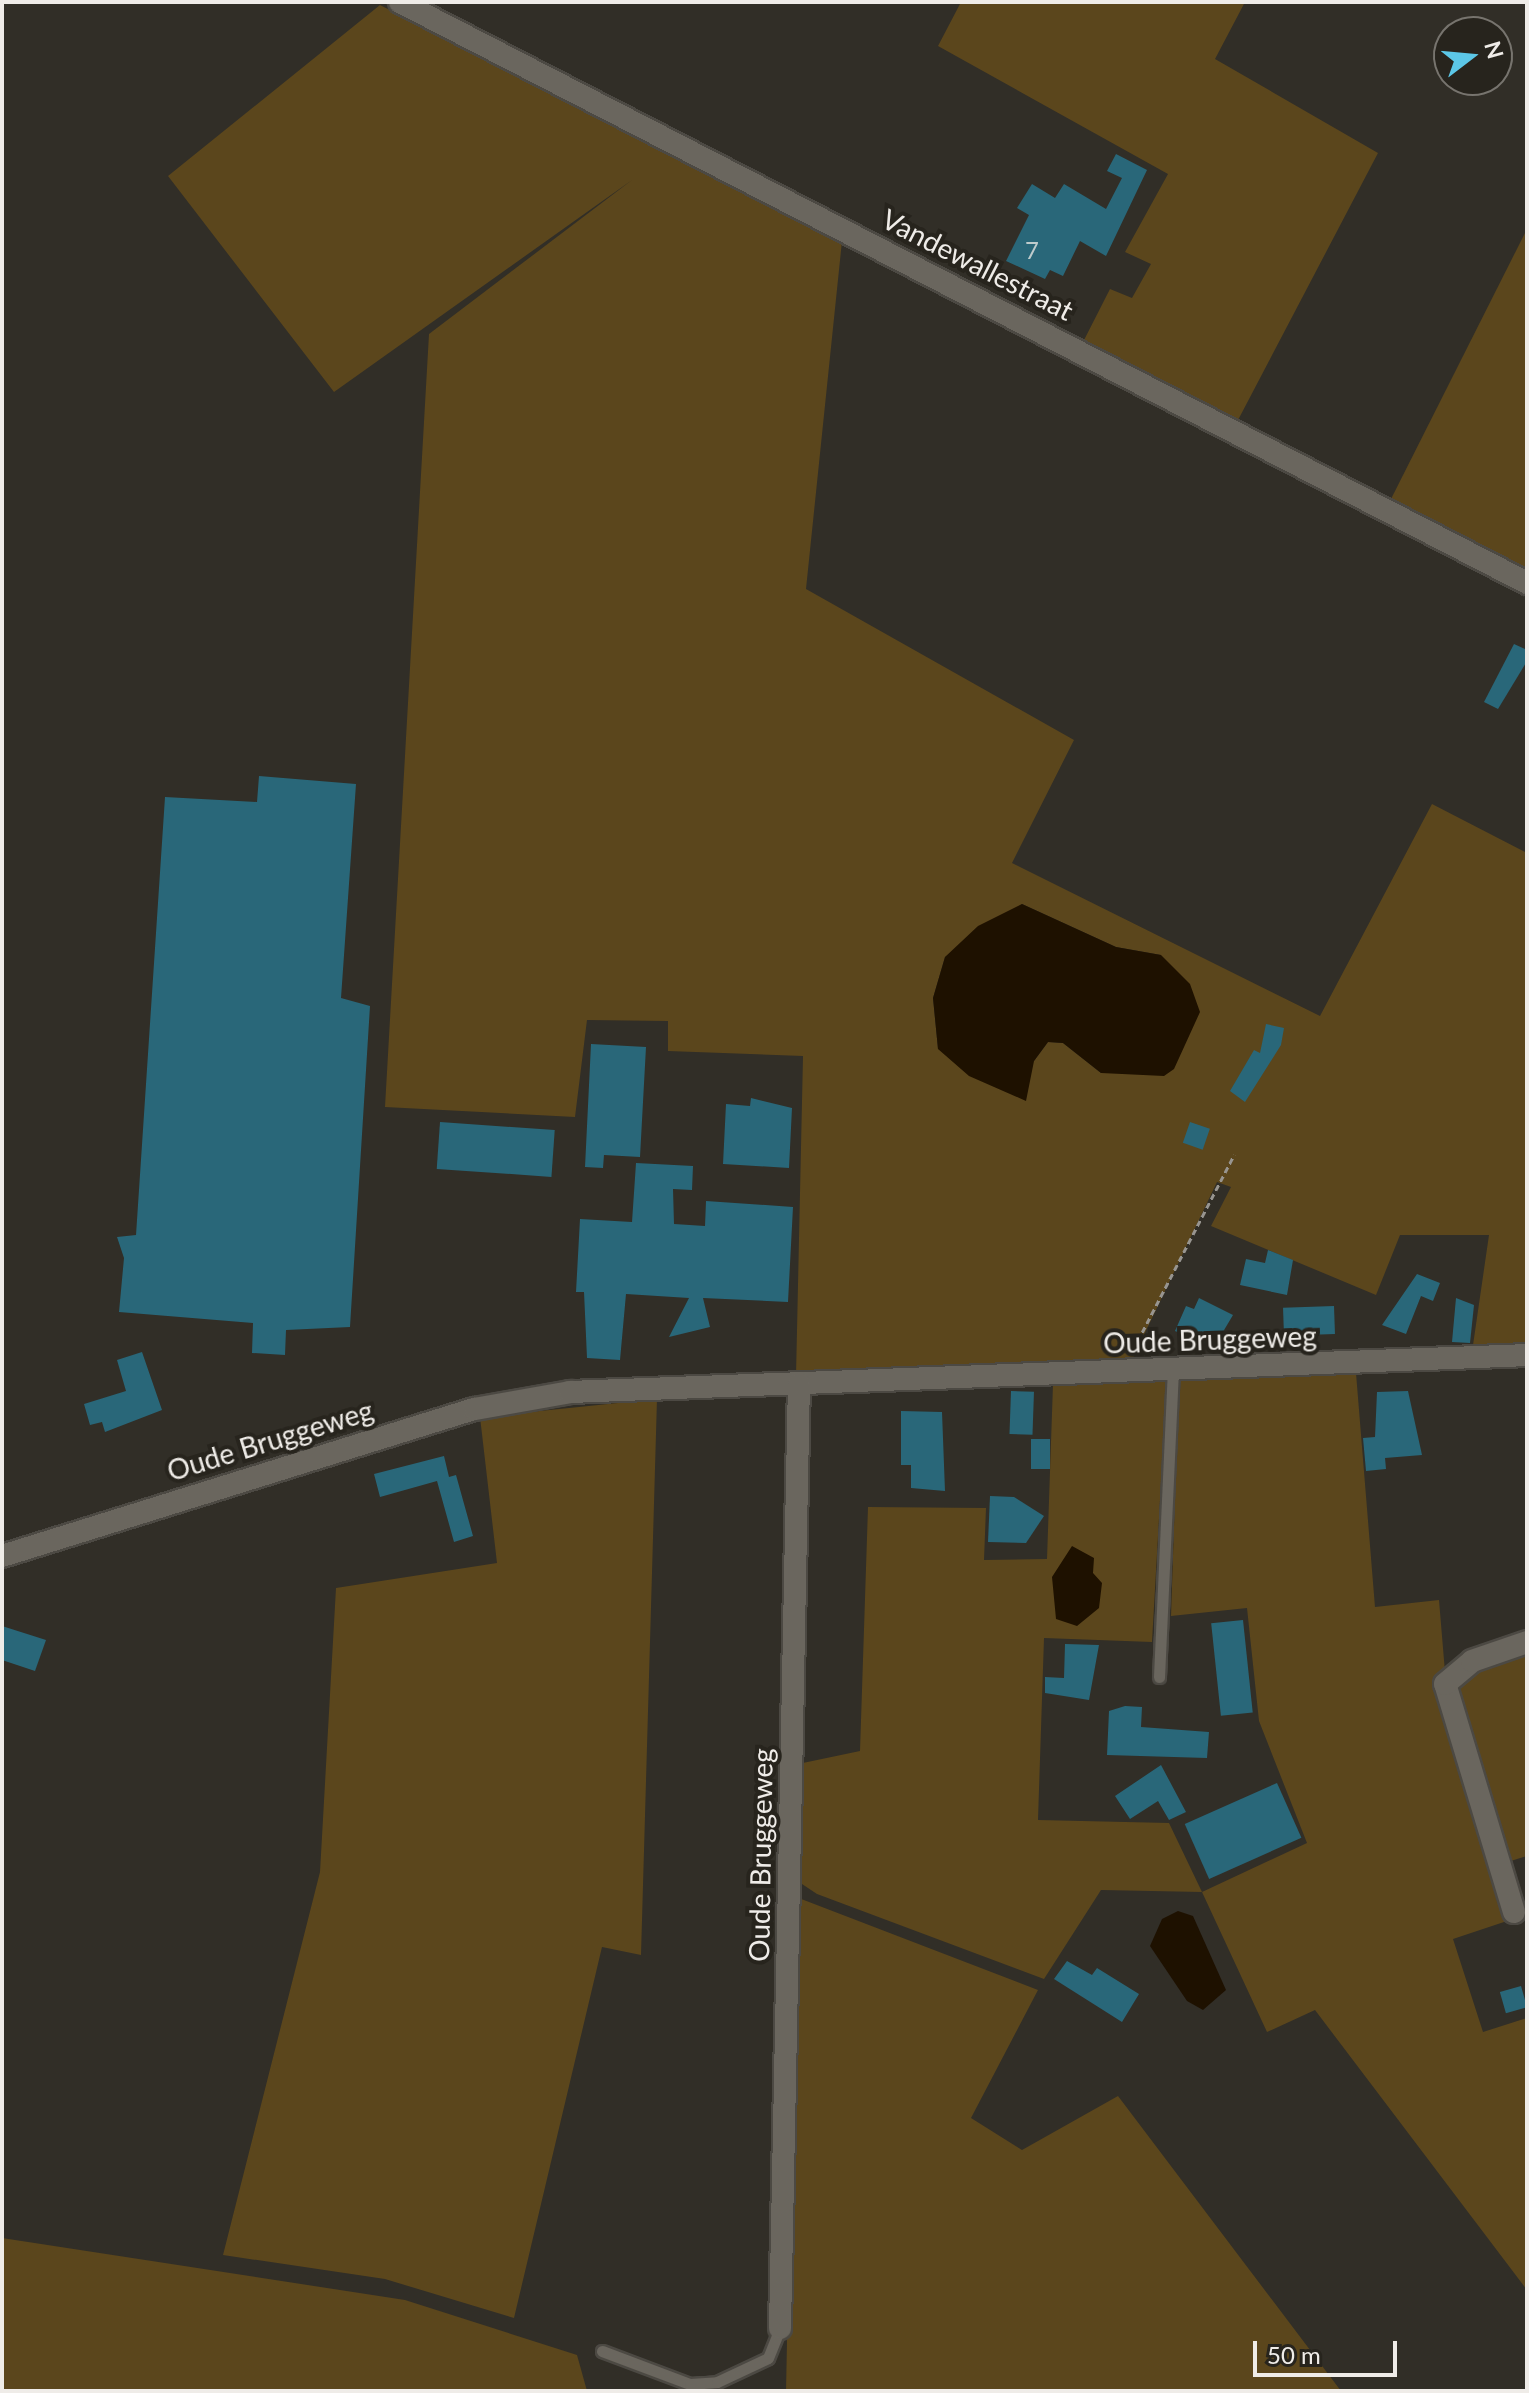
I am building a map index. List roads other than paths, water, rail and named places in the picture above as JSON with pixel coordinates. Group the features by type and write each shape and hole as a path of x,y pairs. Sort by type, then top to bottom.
{"street":[{"name":"Vandewallestraat","path":"400,2 1527,583"},
{"name":"Oude Bruggeweg","path":"2,1556 475,1409 570,1392 1527,1355"},
{"name":"Oude Bruggeweg","path":"780,2328 799,1384"},
{"path":"1514,1912 1445,1684 1472,1661 1527,1642"}],"lane":[{"path":"1159,1677 1173,1370"},
{"path":"602,2351 690,2384 717,2382 768,2358 780,2328"}]}
